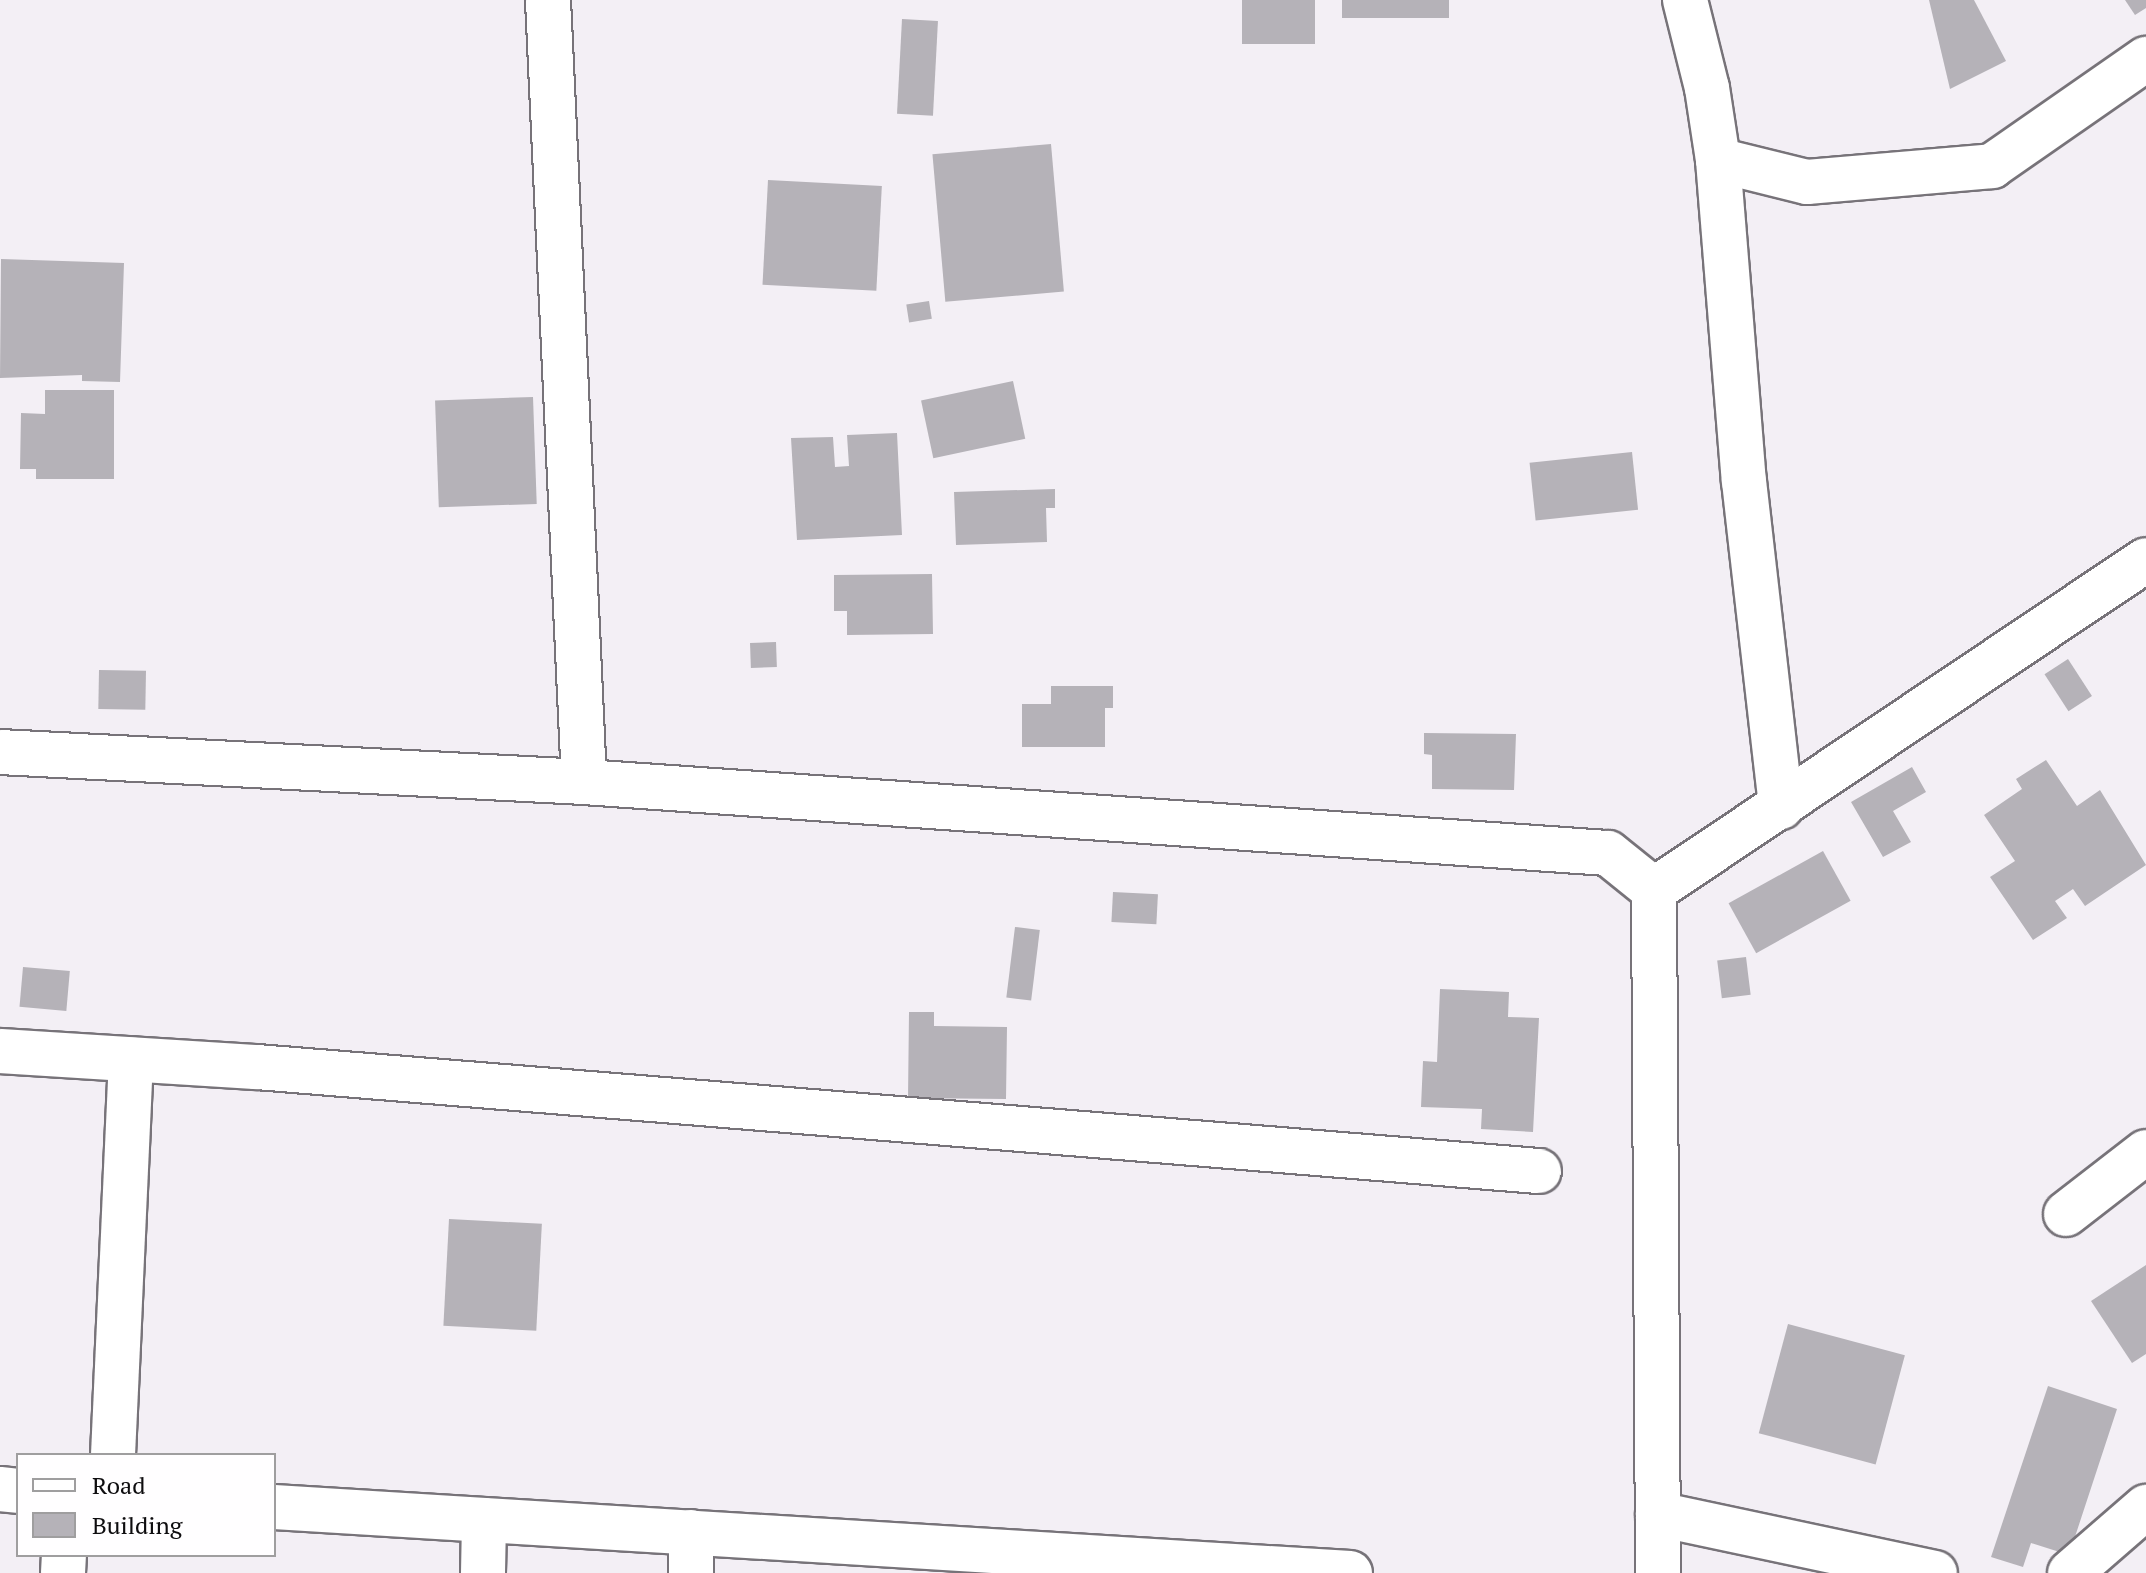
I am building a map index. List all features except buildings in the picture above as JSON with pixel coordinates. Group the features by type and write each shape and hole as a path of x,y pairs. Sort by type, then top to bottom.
{"street":[{"path":"548,0 584,782"},
{"path":"1685,0 1707,88 1718,160 1744,481 1781,807"},
{"path":"1718,160 1807,182 1992,166 2146,59"},
{"path":"1654,890 2146,560"},
{"path":"0,752 584,782 1608,853 1654,890"},
{"path":"1654,890 1658,1573"},
{"path":"0,1051 1539,1171"},
{"path":"113,1453 131,1059"},
{"path":"2066,1214 2146,1152"},
{"path":"276,1507 484,1520 691,1553 1350,1573"},
{"path":"2070,1573 2146,1507"},
{"path":"1658,1514 1935,1573"},
{"path":"483,1573 484,1520"}]}
